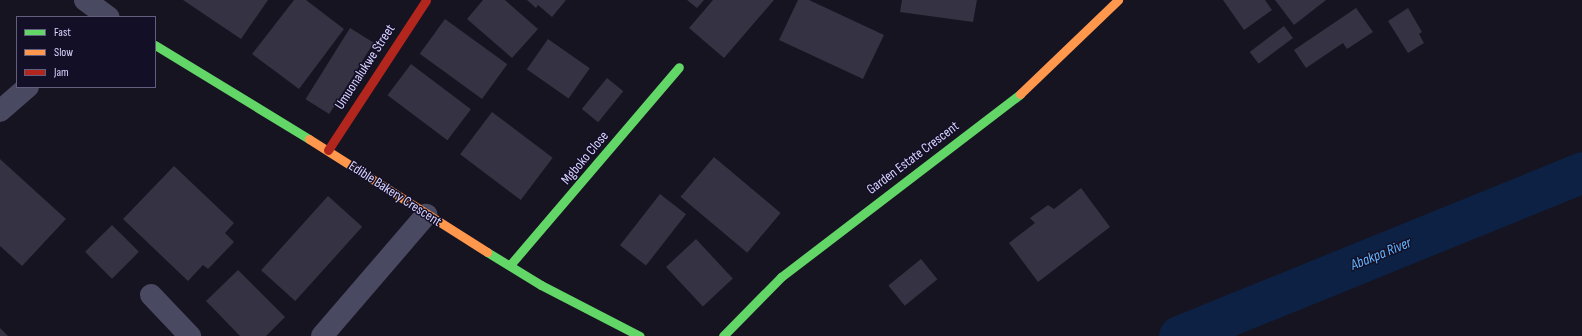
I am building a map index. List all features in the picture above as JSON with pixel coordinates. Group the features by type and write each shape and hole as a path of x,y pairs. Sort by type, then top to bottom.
{"street":[{"path":"85,0 107,16"},
{"name":"Umuonalukwe Street","path":"328,150 426,0"},
{"name":"Garden Estate Crescent","path":"723,336 781,277 1018,96 1118,0"},
{"name":"Edible Bakery Crescent","path":"156,46 328,150 426,215 541,285 640,336"},
{"name":"Mgboko Close","path":"510,265 679,67"},
{"path":"0,111 27,88"},
{"path":"322,336 426,215"},
{"path":"151,295 190,336"}],"building":[{"path":"183,0 268,0 241,39"},
{"path":"294,0 306,0 344,29 299,89 252,54"},
{"path":"483,0 505,0 538,29 512,58 467,19"},
{"path":"527,0 566,0 552,17 538,5 536,8"},
{"path":"687,0 704,0 697,8"},
{"path":"713,0 774,0 724,58 689,28"},
{"path":"798,0 809,0 884,35 863,79 779,40"},
{"path":"902,0 977,0 973,22 900,12"},
{"path":"1223,0 1265,0 1272,10 1244,30"},
{"path":"1275,0 1326,0 1294,25"},
{"path":"1356,8 1373,32 1347,49 1343,43 1306,68 1294,50"},
{"path":"1408,8 1422,32 1419,34 1424,43 1408,53 1388,21"},
{"path":"445,19 507,64 482,99 420,54"},
{"path":"1284,26 1293,38 1259,64 1250,52"},
{"path":"350,28 374,43 329,114 305,99"},
{"path":"548,39 590,68 569,99 527,69"},
{"path":"411,64 471,109 447,140 388,95"},
{"path":"607,78 623,91 598,122 582,109"},
{"path":"492,112 553,158 521,200 460,154"},
{"path":"714,157 781,213 747,253 681,197"},
{"path":"0,159 66,219 22,266 0,246"},
{"path":"174,166 234,223 225,233 234,242 208,269 203,265 188,281 123,219"},
{"path":"1081,188 1110,227 1038,282 1009,243 1035,223 1030,218 1048,205 1054,209"},
{"path":"660,194 686,214 646,266 620,245"},
{"path":"328,196 362,227 295,301 261,270"},
{"path":"112,225 139,252 112,279 85,252"},
{"path":"696,239 733,278 703,306 666,267"},
{"path":"921,259 937,279 905,306 888,285"},
{"path":"238,270 285,317 266,336 240,336 206,301"},
{"path":"0,328 8,336 0,336"}],"waterway":[{"name":"Abakpa River","path":"1179,336 1582,172"}],"traffic: fast":[{"path":"156,46 309,139"},
{"path":"510,265 679,67"},
{"path":"723,336 781,277 1020,94"},
{"path":"487,252 541,285 640,336"}],"traffic: slow":[{"path":"1020,94 1118,0"},
{"path":"309,139 487,252"}],"traffic: jam":[{"path":"328,150 426,0"}]}
